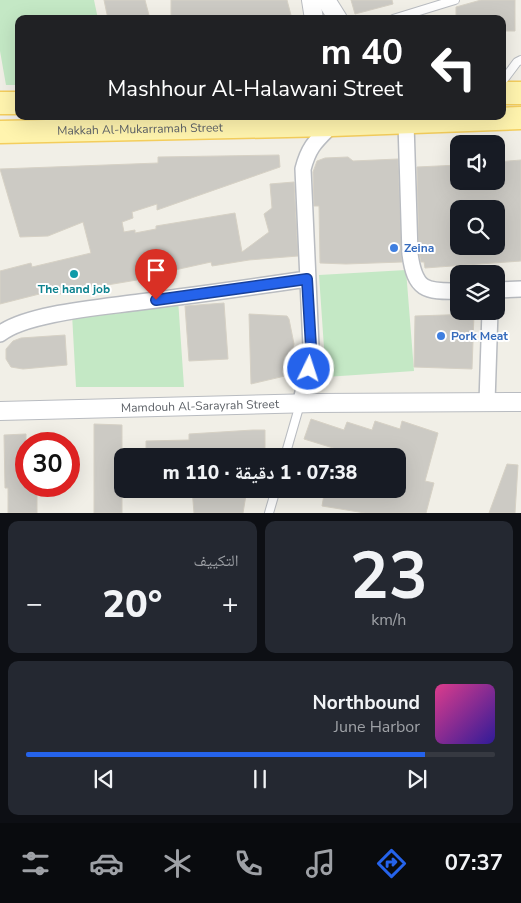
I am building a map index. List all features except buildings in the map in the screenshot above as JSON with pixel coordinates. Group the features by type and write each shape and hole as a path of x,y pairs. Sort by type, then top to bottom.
{"main road":[{"path":"506,93 521,93"},
{"path":"0,103 15,103"},
{"name":"Makkah Al-Mukarramah Street","path":"506,119 521,118"},
{"name":"Makkah Al-Mukarramah Street","path":"0,132 475,120"},
{"path":"452,121 521,130"}],"street":[{"path":"312,0 314,15"},
{"path":"326,0 335,15"},
{"path":"300,404 309,369 311,347 303,168 308,153 318,139 349,122"},
{"path":"406,123 412,270 416,280 426,288 437,292 450,291"},
{"path":"0,334 8,328 29,320 307,279"},
{"path":"505,290 521,289"},
{"path":"487,402 490,320"},
{"name":"Mamdouh Al-Sarayrah Street","path":"0,411 300,404 521,402"}],"lane":[{"path":"406,15 450,1"},
{"path":"506,77 517,62 521,60"},
{"path":"287,448 300,404"},
{"path":"269,513 273,498"}],"green space":[{"path":"0,0 94,0 97,15 15,15 15,85 6,85 0,51"},
{"path":"406,270 414,371 326,377 319,275"},
{"path":"178,299 184,387 76,387 72,314"}],"place":[{"name":"Zeina","path":"394,248"},
{"name":"The hand job","path":"74,274"},
{"name":"Pork Meat","path":"441,336"}],"route":[{"path":"156,300 307,279 311,347 309,369"}]}
